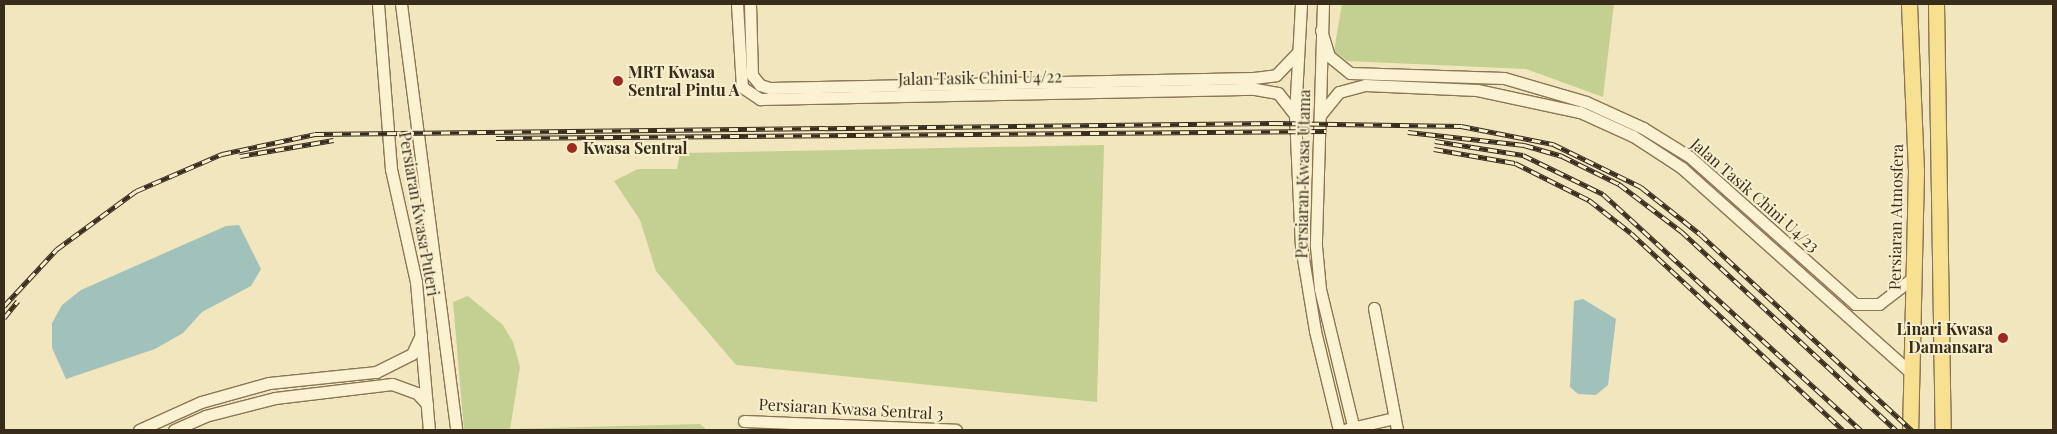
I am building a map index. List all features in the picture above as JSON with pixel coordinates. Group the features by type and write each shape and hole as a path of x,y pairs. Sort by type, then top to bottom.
{"main road":[{"name":"Persiaran Atmosfera","path":"1909,4 1916,171 1914,278 1908,370 1910,430"},
{"path":"1936,4 1943,430"}],"street":[{"name":"Persiaran Kwasa Puteri","path":"378,4 391,169 416,282 429,430"},
{"name":"Persiaran Kwasa Puteri","path":"401,4 456,430"},
{"path":"737,4 738,73 748,95 760,85 752,75 750,4"},
{"name":"Persiaran Kwasa Utama","path":"1301,4 1295,115 1301,246 1315,331 1339,430"},
{"name":"Persiaran Kwasa Utama","path":"1323,4 1316,246 1320,289 1354,429"},
{"name":"Jalan Tasik Chini U4/23","path":"1321,30 1329,56 1350,72 1504,78 1586,102 1643,128 1690,157 1855,304 1879,304 1914,278"},
{"name":"Jalan Tasik Chini U4/22","path":"760,85 1254,78 1276,75 1297,52"},
{"name":"Jalan Tasik Chini U4/23","path":"1321,114 1339,92 1365,85 1477,90 1580,112 1633,136 1682,168 1908,370"},
{"name":"Jalan Tasik Chini U4/22","path":"748,95 766,99 1255,89 1278,93 1295,115"},
{"path":"1374,308 1397,430"},
{"path":"139,430 201,402 262,385 376,372 412,354 422,335"},
{"path":"174,430 205,416 267,400 392,384 417,394 427,404"},
{"path":"1339,430 1354,429 1394,418"},
{"name":"Persiaran Kwasa Sentral 3","path":"744,421 956,430"}],"green space":[{"path":"1342,4 1614,4 1603,97 1526,69 1347,61 1334,51"},
{"path":"1104,145 1097,402 736,365 656,271 640,220 614,181 638,169 677,169 680,153"},
{"path":"468,296 503,325 513,342 520,367 510,429 700,424 707,430 464,430 453,302"}],"water":[{"path":"239,225 261,269 251,286 202,312 183,333 155,349 66,379 52,348 52,323 62,305 81,290 226,226"},
{"path":"1583,299 1616,319 1608,385 1596,395 1578,394 1570,387 1574,301"}],"railway":[{"path":"4,306 57,249 136,191 222,154 315,134 1274,123 1461,126 1553,144 1641,187 1700,234 1912,430"},
{"path":"496,138 1326,131"},
{"path":"1408,132 1524,145 1562,156 1619,184 1681,231 1896,430"},
{"path":"240,156 334,140"},
{"path":"1435,141 1523,155 1603,194 1861,430"},
{"path":"1434,149 1515,163 1589,200 1631,233 1843,430"},
{"path":"4,318 18,301"}],"place":[{"name":"MRT Kwasa Sentral Pintu A","path":"618,81"},
{"name":"Kwasa Sentral","path":"572,148"},
{"name":"Linari Kwasa Damansara","path":"2003,338"}]}
